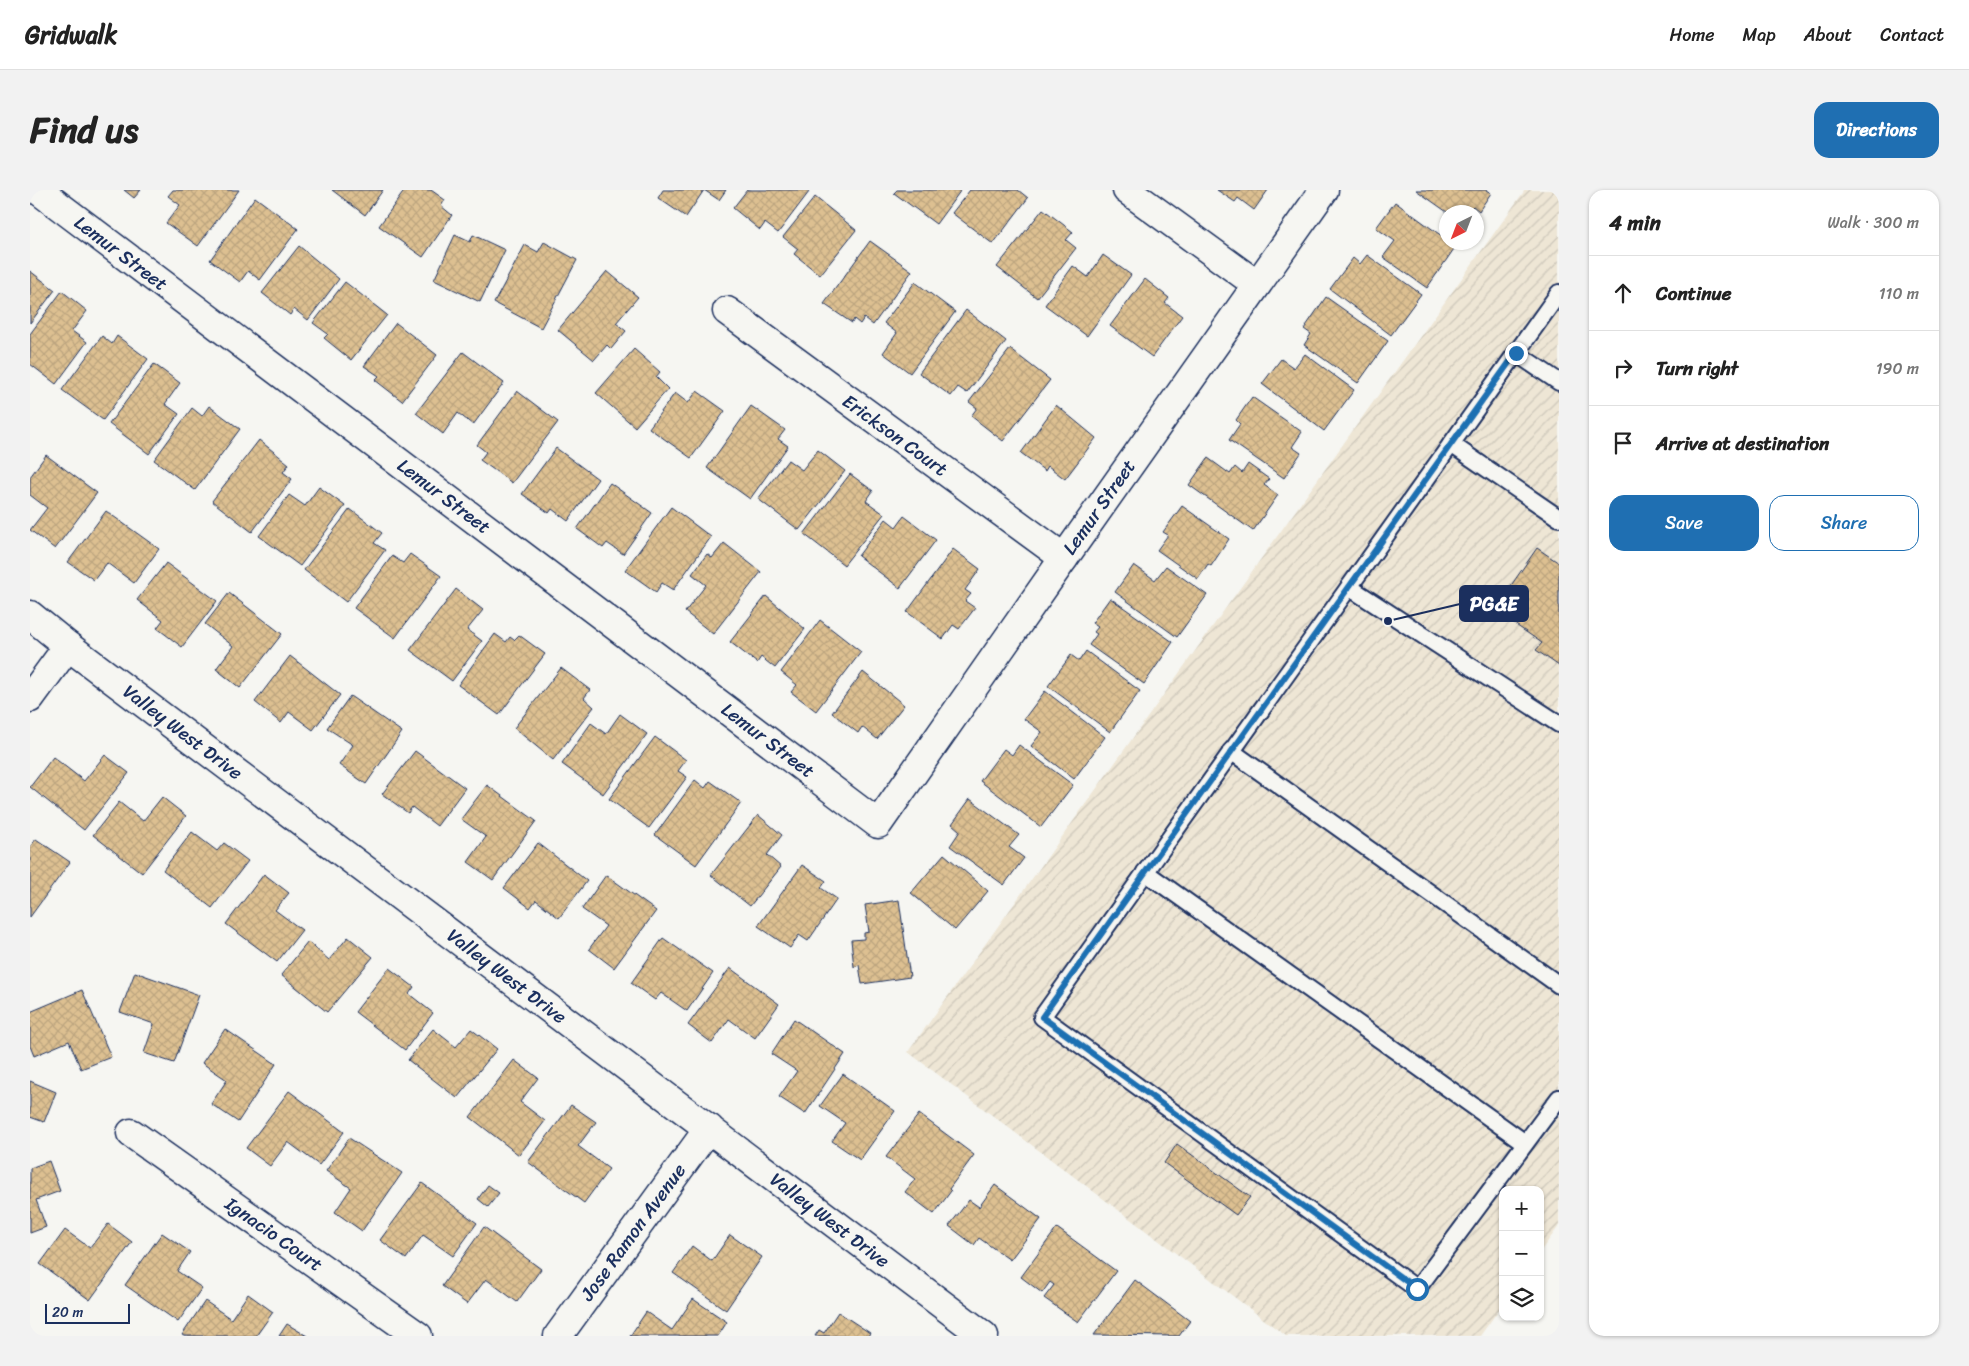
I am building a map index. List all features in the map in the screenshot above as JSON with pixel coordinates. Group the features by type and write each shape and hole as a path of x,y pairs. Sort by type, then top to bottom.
{"street":[{"name":"Lemur Street","path":"38,190 878,824 1256,284 1324,190"},
{"path":"1128,190 1256,284"},
{"name":"Erickson Court","path":"727,311 1064,558"},
{"name":"Valley West Drive","path":"30,615 68,646 709,1128 976,1334"},
{"path":"30,698 68,646"},
{"name":"Jose Ramon Avenue","path":"558,1336 709,1128"},
{"name":"Ignacio Court","path":"131,1133 418,1336"}],"lane":[{"path":"1559,293 1042,1017 1417,1289 1559,1098"},
{"path":"1516,353 1559,382"},
{"path":"1451,444 1559,518"},
{"path":"1349,587 1559,724"},
{"path":"1231,752 1559,984"},
{"path":"1145,872 1525,1143"}],"shaded area":[{"path":"1525,190 1559,190 1559,1226 1544,1247 1544,1186 1499,1186 1499,1310 1480,1336 1286,1336 908,1052 1482,250 1484,250 1484,247"}],"building":[{"path":"124,190 141,190 134,198"},
{"path":"173,190 239,190 198,246 166,223 180,205 168,196"},
{"path":"332,190 383,190 365,215"},
{"path":"405,190 431,190 445,200 441,206 452,215 423,257 379,226"},
{"path":"663,190 704,190 686,217 658,198"},
{"path":"704,190 726,190 719,200"},
{"path":"747,190 806,190 809,192 778,233 765,223 760,230 733,208"},
{"path":"897,190 961,190 936,224 894,193"},
{"path":"970,190 1018,190 1028,198 993,244 952,213"},
{"path":"1217,190 1268,190 1254,210 1238,198 1235,202"},
{"path":"1416,190 1486,190 1491,193 1483,205 1439,206"},
{"path":"255,197 298,229 260,280 248,271 240,282 210,260"},
{"path":"815,197 856,230 820,275 794,254 798,249 783,237"},
{"path":"1395,202 1439,234 1439,250 1453,250 1427,288 1383,257 1395,241 1376,228"},
{"path":"1043,209 1073,232 1066,240 1076,248 1037,298 997,267"},
{"path":"455,235 470,242 473,235 505,250 480,302 434,280"},
{"path":"870,241 912,271 873,325 864,318 860,324 854,319 852,323 824,304"},
{"path":"544,242 577,260 541,328 494,303 525,245 538,252"},
{"path":"299,246 339,279 308,320 294,309 290,315 262,293"},
{"path":"1103,255 1131,275 1087,336 1045,305 1073,266 1088,277"},
{"path":"1367,255 1421,294 1391,335 1330,289 1353,258 1360,264"},
{"path":"30,271 55,290 30,323"},
{"path":"607,271 638,297 616,323 626,331 611,349 607,345 594,360 558,330"},
{"path":"1145,279 1169,298 1165,303 1182,316 1152,357 1110,326"},
{"path":"345,282 387,315 351,360 324,338 328,334 313,323"},
{"path":"915,282 955,312 910,373 883,353 897,333 884,323"},
{"path":"62,291 87,311 72,331 87,342 56,384 30,364 30,334"},
{"path":"1326,297 1388,341 1358,383 1304,345 1311,334 1304,329"},
{"path":"966,310 1006,341 967,393 958,387 951,396 919,373"},
{"path":"396,323 437,355 402,401 375,380 379,376 364,366"},
{"path":"102,336 112,344 117,336 148,359 103,420 62,390"},
{"path":"634,349 660,372 656,377 668,389 635,427 596,393"},
{"path":"1010,349 1050,380 1003,441 971,416 977,408 969,402"},
{"path":"463,352 504,383 473,425 458,413 443,434 416,413"},
{"path":"1305,354 1354,390 1324,431 1262,384 1281,359 1294,368"},
{"path":"154,364 180,383 165,404 179,414 149,454 109,424"},
{"path":"517,391 558,422 512,483 480,460 486,452 477,445"},
{"path":"697,391 725,411 691,458 649,428 675,393 688,403"},
{"path":"1252,397 1302,432 1292,447 1301,453 1284,478 1229,440 1240,424 1236,420"},
{"path":"1056,405 1096,438 1065,479 1048,466 1045,471 1021,453"},
{"path":"209,406 240,429 195,490 154,460 192,408 202,416"},
{"path":"751,406 785,430 778,439 788,446 750,499 707,468"},
{"path":"259,440 289,464 283,472 292,479 252,532 212,501"},
{"path":"556,448 598,479 568,521 552,509 549,513 522,494"},
{"path":"818,450 845,471 799,530 758,499 788,460 802,470"},
{"path":"46,455 97,493 55,549 30,530 47,508 30,495 30,477"},
{"path":"1208,458 1230,474 1235,467 1242,473 1248,464 1269,479 1264,485 1278,495 1253,531 1189,485"},
{"path":"850,474 873,491 866,501 884,514 844,565 804,534"},
{"path":"610,483 652,513 623,554 607,543 603,548 577,529"},
{"path":"319,487 345,506 300,566 259,536 289,495 305,506"},
{"path":"1182,506 1229,539 1211,566 1208,564 1198,579 1157,550 1168,535 1163,532"},
{"path":"671,507 711,537 673,590 662,583 656,592 625,570"},
{"path":"350,509 382,533 374,543 385,550 346,602 304,570"},
{"path":"106,511 159,549 134,583 107,563 94,580 68,562"},
{"path":"904,516 936,540 900,588 858,556 886,519 896,527"},
{"path":"724,543 761,572 713,634 685,612 706,585 692,574 707,554 712,558"},
{"path":"1537,548 1559,563 1559,666 1536,650 1542,643 1494,610"},
{"path":"953,549 980,569 965,590 971,594 965,601 975,608 959,629 953,625 943,639 907,612"},
{"path":"410,554 441,576 395,638 354,608 392,556 403,563"},
{"path":"166,563 217,601 182,647 157,628 163,620 137,600"},
{"path":"1134,565 1155,580 1166,566 1207,595 1177,637 1115,592"},
{"path":"456,589 483,610 467,630 482,641 452,681 410,650"},
{"path":"229,593 282,634 240,688 216,669 233,646 205,624"},
{"path":"766,596 805,629 775,668 761,657 757,663 730,642"},
{"path":"1110,598 1173,642 1144,684 1089,645 1097,634 1094,632 1098,627 1092,623"},
{"path":"820,620 861,652 816,711 791,692 797,685 781,672"},
{"path":"495,634 506,642 510,637 514,640 519,635 545,654 499,715 458,685"},
{"path":"1086,651 1140,691 1110,732 1048,686 1071,655 1079,661"},
{"path":"290,656 340,695 313,730 289,712 281,723 255,702"},
{"path":"561,668 590,690 584,698 594,707 553,760 514,728"},
{"path":"863,672 904,705 877,739 862,727 858,733 832,713"},
{"path":"1045,691 1105,737 1074,779 1031,746 1042,732 1024,719"},
{"path":"350,696 402,732 366,784 339,765 353,745 327,728"},
{"path":"620,714 647,734 603,794 562,764 591,723 606,734"},
{"path":"655,737 686,760 678,771 687,777 649,828 609,799"},
{"path":"1019,745 1073,785 1041,827 980,781 1004,749 1012,755"},
{"path":"415,751 465,788 437,826 412,807 408,813 382,794"},
{"path":"105,755 129,773 84,830 30,787 53,757 84,781"},
{"path":"695,780 705,788 710,781 741,803 696,865 655,835"},
{"path":"487,785 536,821 493,880 468,862 486,837 461,819"},
{"path":"162,797 186,816 142,873 93,835 119,802 143,821"},
{"path":"970,799 1019,835 1009,847 1024,858 1004,885 950,846 960,831 952,824"},
{"path":"758,815 782,835 767,855 781,867 750,906 711,875"},
{"path":"192,832 217,851 224,843 248,861 212,908 163,870"},
{"path":"36,839 70,862 30,917 30,847"},
{"path":"538,843 587,881 559,918 536,900 530,908 504,888"},
{"path":"944,854 988,891 955,930 911,893"},
{"path":"802,865 826,881 821,888 837,899 808,941 799,935 790,948 758,926"},
{"path":"264,874 289,893 275,910 302,930 277,962 226,924"},
{"path":"606,875 656,911 614,968 589,949 606,926 582,909"},
{"path":"899,900 910,977 862,984 859,965 854,967 851,940 864,939 864,933 869,932 865,905"},
{"path":"348,937 373,957 327,1012 281,975 308,942 329,960"},
{"path":"663,938 713,973 687,1011 661,993 655,1000 631,983"},
{"path":"389,968 414,987 409,994 433,1013 405,1050 355,1012"},
{"path":"730,968 779,1004 755,1038 729,1019 712,1043 688,1025"},
{"path":"135,972 199,995 174,1063 144,1053 154,1024 120,1012"},
{"path":"82,990 111,1057 81,1069 69,1041 34,1056 30,1046 30,1012"},
{"path":"794,1019 845,1054 805,1114 779,1097 797,1071 771,1054"},
{"path":"225,1029 276,1064 238,1122 211,1104 227,1080 202,1063"},
{"path":"433,1029 456,1047 471,1029 497,1049 457,1098 408,1060"},
{"path":"514,1060 538,1078 520,1102 545,1121 519,1155 470,1117"},
{"path":"843,1074 895,1111 860,1160 832,1141 845,1123 820,1106"},
{"path":"30,1081 56,1092 44,1122 30,1117"},
{"path":"289,1091 344,1132 319,1165 288,1142 270,1166 246,1148"},
{"path":"571,1105 596,1122 578,1146 609,1169 584,1203 528,1162"},
{"path":"919,1114 974,1155 949,1189 951,1191 934,1214 905,1192 915,1179 886,1157"},
{"path":"349,1138 402,1173 362,1231 335,1212 351,1188 326,1171"},
{"path":"1177,1144 1250,1197 1236,1215 1164,1163"},
{"path":"49,1161 60,1191 36,1200 46,1227 30,1233 30,1168"},
{"path":"422,1183 477,1223 453,1256 423,1235 406,1259 380,1240"},
{"path":"488,1185 499,1193 488,1207 478,1199"},
{"path":"995,1185 1041,1219 1010,1260 979,1238 974,1245 949,1226 969,1200 979,1207"},
{"path":"108,1224 132,1242 90,1300 40,1264 65,1230 90,1248"},
{"path":"484,1227 541,1269 517,1302 486,1279 467,1304 442,1286"},
{"path":"1057,1228 1116,1271 1078,1322 1044,1298 1054,1285 1050,1282 1042,1293 1021,1277"},
{"path":"162,1233 190,1252 177,1271 202,1288 178,1322 125,1285"},
{"path":"730,1235 762,1257 726,1310 673,1273 692,1246 712,1261"},
{"path":"1135,1280 1190,1321 1179,1336 1094,1335"},
{"path":"248,1294 273,1312 256,1336 182,1335 205,1301 231,1319"},
{"path":"693,1299 727,1322 718,1336 630,1336 646,1312 672,1330"},
{"path":"838,1312 870,1333 868,1336 815,1336 819,1330 824,1333"},
{"path":"287,1324 307,1336 279,1336"}],"place":[{"name":"PG&E","path":"1388,621"}],"route":[{"path":"1417,1289 1042,1017 1516,353"}]}
